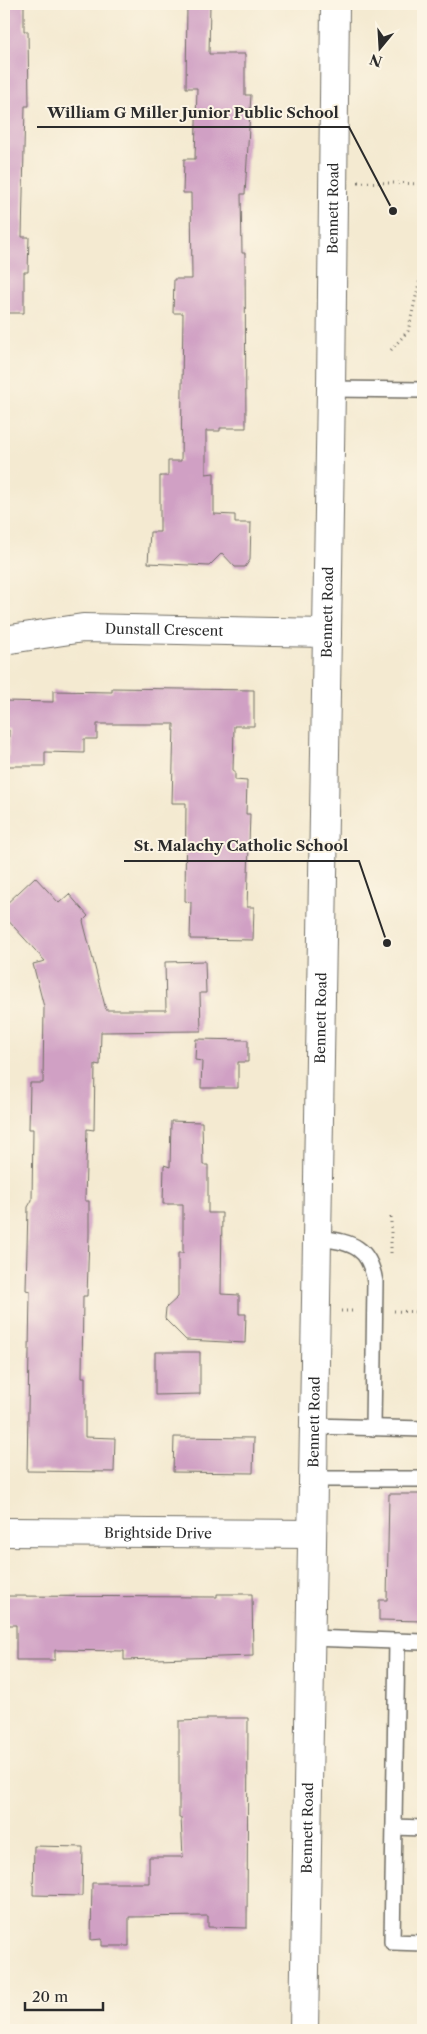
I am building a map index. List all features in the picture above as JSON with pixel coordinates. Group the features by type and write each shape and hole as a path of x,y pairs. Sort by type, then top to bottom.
{"street":[{"name":"Bennett Road","path":"304,2030 331,389 335,4"},
{"name":"Dunstall Crescent","path":"4,640 83,628 327,633"},
{"name":"Brightside Drive","path":"4,1532 312,1534"}],"lane":[{"path":"331,389 423,390"},
{"path":"317,1237 354,1245 364,1253 372,1266 375,1282 373,1428"},
{"path":"314,1426 423,1429"},
{"path":"313,1479 423,1479"},
{"path":"310,1638 423,1642"},
{"path":"397,1641 392,1942 423,1943"},
{"path":"394,1827 423,1828"}],"path":[{"path":"333,182 423,184"},
{"path":"391,350 408,331 423,266"},
{"path":"387,1311 423,1312"}],"building":[{"path":"4,4 24,4 24,31 28,31 29,106 25,106 22,237 29,237 28,272 24,272 24,313 4,313"},
{"path":"187,4 210,4 209,54 245,54 245,95 251,95 245,194 241,194 242,253 245,253 246,428 220,428 220,431 206,431 206,474 214,473 214,514 235,515 235,523 251,523 250,560 245,567 235,567 222,553 209,566 148,563 150,532 160,532 160,476 168,476 168,461 181,461 183,313 173,313 174,279 192,279 191,193 183,193 184,159 195,159 197,88 186,88"},
{"path":"112,688 254,690 254,726 234,726 233,771 235,771 235,780 247,781 246,814 250,814 247,907 254,907 253,940 190,939 191,902 185,901 186,803 172,803 174,724 97,724 97,739 84,739 84,753 45,752 45,766 8,766 9,730 4,730 4,701 53,702 53,691 112,692"},
{"path":"35,877 59,903 69,894 88,916 83,921 106,1010 166,1010 165,962 205,961 206,993 200,993 201,1031 101,1032 100,1065 95,1064 94,1130 87,1129 85,1201 89,1201 89,1236 87,1296 83,1296 82,1377 85,1377 85,1437 115,1438 114,1472 27,1471 30,1291 26,1290 28,1207 32,1200 33,1129 29,1129 30,1083 43,1083 44,1007 33,964 45,961 4,916 4,906"},
{"path":"196,1039 248,1040 248,1062 238,1062 238,1088 201,1088 202,1061 195,1060"},
{"path":"171,1121 202,1122 203,1165 208,1165 208,1213 222,1213 221,1294 239,1295 239,1314 246,1314 245,1343 186,1340 165,1319 166,1308 178,1297 178,1253 183,1253 183,1204 163,1204 164,1165 170,1167"},
{"path":"155,1352 200,1352 200,1394 155,1395"},
{"path":"174,1437 254,1438 253,1473 173,1472"},
{"path":"389,1494 423,1494 423,1621 379,1620 379,1600 387,1600"},
{"path":"217,1594 252,1594 253,1656 124,1660 124,1651 55,1650 55,1660 16,1660 16,1625 4,1625 4,1596 217,1597"},
{"path":"207,1718 248,1718 247,1928 208,1927 208,1916 129,1917 129,1946 102,1946 102,1939 91,1940 92,1883 149,1883 149,1857 183,1857 181,1818 179,1818 179,1721 207,1720"},
{"path":"34,1846 83,1847 82,1896 33,1895"}],"place":[{"name":"William G Miller Junior Public School","path":"393,211"},
{"name":"St. Malachy Catholic School","path":"387,943"}]}
